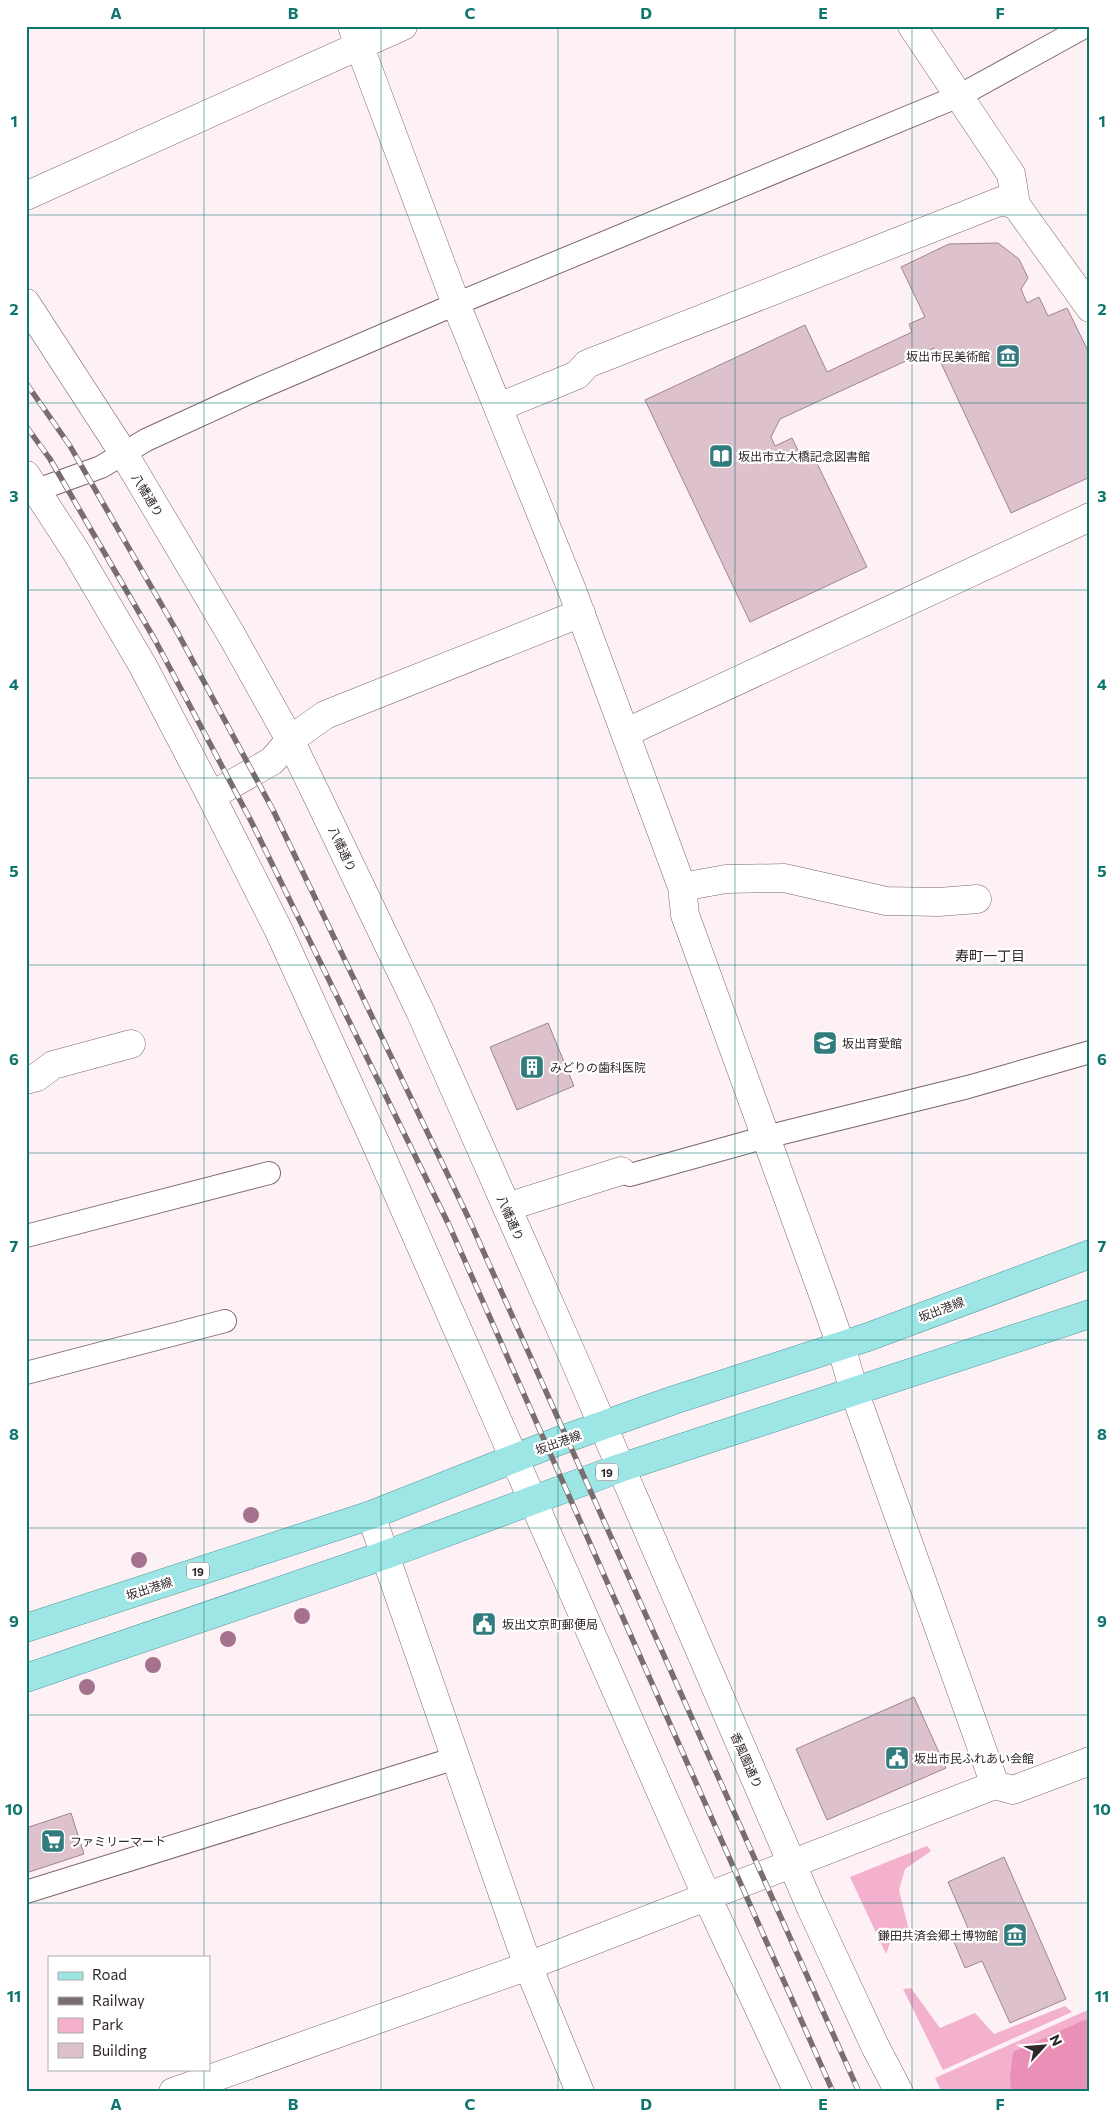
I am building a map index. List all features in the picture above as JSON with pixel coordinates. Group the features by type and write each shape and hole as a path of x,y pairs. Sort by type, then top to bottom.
{"main road":[{"name":"坂出港線","path":"26,1628 371,1515 514,1458 602,1426 841,1346 1090,1254"},
{"name":"19","path":"26,1678 385,1555 620,1468 1090,1314"}],"street":[{"path":"26,196 356,37 403,26"},
{"path":"912,26 1011,174 1016,205 1090,308"},
{"path":"356,37 456,304 581,613 682,887 685,915 841,1346 854,1391 995,1785"},
{"path":"499,407 577,375 587,364 1001,202 1016,205"},
{"name":"八幡通り","path":"26,303 124,454 232,636 290,740 415,1002 602,1426"},
{"path":"30,486 75,550 143,666 211,796 300,975 533,1499 707,1897 798,2092"},
{"path":"624,733 1090,517"},
{"path":"211,796 272,761 290,740 325,715 581,613"},
{"path":"682,887 726,879 784,878 886,901 939,902 977,899"},
{"path":"26,1080 37,1077 53,1065 131,1044"},
{"path":"506,1208 622,1171"},
{"name":"香風園通り","path":"602,1426 836,1963 899,2092"},
{"path":"371,1515 528,1966 580,2092"},
{"path":"173,2092 528,1966 995,1785 1013,1790 1090,1761"}],"lane":[{"path":"30,486 101,467 146,440 253,391 456,304 959,96 1086,26"},
{"path":"622,1171 630,1175 766,1137 968,1087 1090,1052"},
{"path":"26,1236 269,1173"},
{"path":"26,1373 226,1321"},
{"path":"26,1892 456,1758"}],"green space":[{"path":"927,1846 931,1851 905,1869 899,1890 909,1931 890,1943 886,1954 850,1877"},
{"path":"911,1988 940,2028 975,2013 994,2034 1065,2006 1072,2012 943,2070 903,1989"},
{"path":"1090,2009 1090,2092 942,2092 935,2078"}],"shaded area":[{"path":"1090,2019 1090,2092 1011,2092 1010,2077 1013,2052"}],"building":[{"path":"998,243 1019,259 1028,278 1021,289 1027,303 1039,297 1048,316 1067,308 1090,355 1090,477 1011,513 934,348 780,419 771,437 775,446 792,438 803,461 813,455 867,567 750,622 645,400 805,325 827,372 912,332 909,324 925,317 901,267 949,244"},
{"name":"みどりの歯科医院","path":"548,1023 574,1086 517,1110 490,1047"},
{"path":"914,1697 946,1768 827,1820 796,1749"},
{"name":"ファミリーマート","path":"71,1813 84,1854 26,1873 26,1828"},
{"path":"1004,1857 1066,1999 1010,2023 982,1961 965,1968 954,1942 971,1935 948,1882"}],"railway":[{"path":"26,383 70,446 175,628 273,810 468,1217 859,2092"},
{"path":"26,426 50,459 155,640 251,821 449,1225 833,2092"}],"place":[{"name":"坂出市民美術館","path":"1008,356"},
{"name":"坂出市立大橋記念図書館","path":"721,456"},
{"name":"坂出育愛館","path":"825,1043"},
{"name":"みどりの歯科医院","path":"532,1067"},
{"name":"坂出文京町郵便局","path":"484,1624"},
{"name":"坂出市民ふれあい会館","path":"897,1758"},
{"name":"ファミリーマート","path":"53,1841"},
{"name":"鎌田共済会郷土博物館","path":"1015,1935"}],"district":[{"name":"寿町一丁目","path":"990,955"}]}
